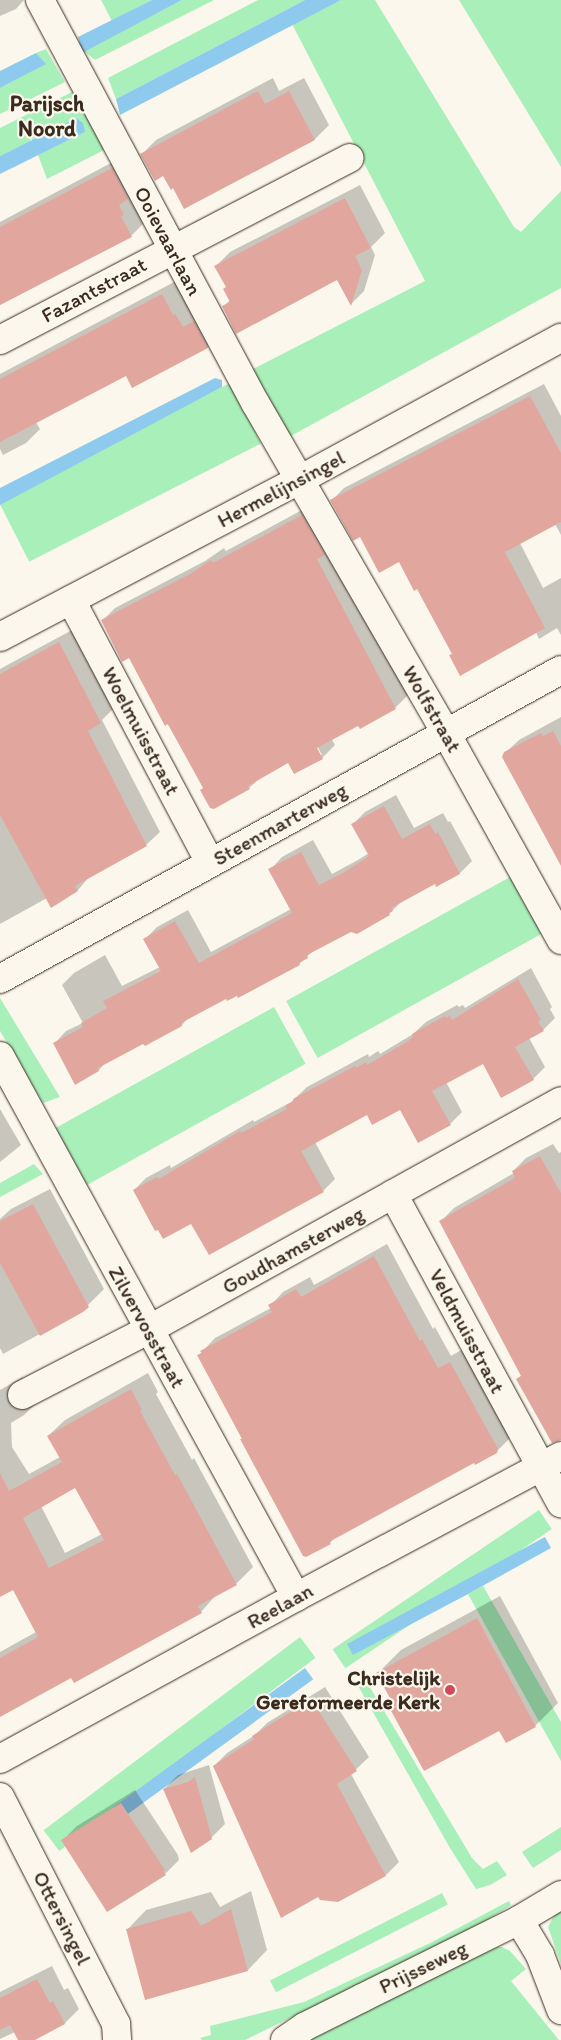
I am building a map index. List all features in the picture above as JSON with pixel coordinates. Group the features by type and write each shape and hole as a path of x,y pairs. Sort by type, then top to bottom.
{"street":[{"name":"Ooievaarlaan","path":"40,0 172,249 300,480"},
{"name":"Fazantstraat","path":"0,340 349,158"},
{"name":"Hermelijnsingel","path":"0,637 558,347"},
{"name":"Wolfstraat","path":"300,480 446,733 561,940"},
{"name":"Woelmuisstraat","path":"70,600 210,863"},
{"name":"Steenmarterweg","path":"0,980 561,670"},
{"name":"Zilvervosstraat","path":"0,1056 44,1132 148,1330 296,1597"},
{"name":"Goudhamsterweg","path":"22,1396 148,1330 561,1100"},
{"name":"Veldmuisstraat","path":"393,1194 551,1461 561,1503"},
{"name":"Reelaan","path":"0,1759 296,1597 551,1461"},
{"name":"Ottersingel","path":"0,1797 116,2024 117,2040"},
{"name":"Prijsseweg","path":"285,2040 362,1998 519,1920 561,1895"},
{"path":"519,1920 540,1955 561,2010"}],"green space":[{"path":"101,0 152,0 112,21"},
{"path":"182,0 214,0 95,60 84,51"},
{"path":"258,0 305,0 116,99 108,78"},
{"path":"341,0 375,0 514,227 521,232 561,191 561,288 289,437 251,370 425,281 292,24"},
{"path":"459,0 561,0 561,167"},
{"path":"46,49 65,82 0,114 0,88 45,64 36,53"},
{"path":"74,91 108,148 47,179 38,155 85,132 76,118 0,156 0,128"},
{"path":"230,383 261,444 29,562 0,504 0,500"},
{"path":"510,877 542,934 318,1058 286,1001"},
{"path":"0,998 60,1097 43,1103 0,1031"},
{"path":"274,1007 306,1064 82,1188 50,1131"},
{"path":"34,1164 43,1174 0,1197 0,1183"},
{"path":"539,1510 552,1529 345,1668 333,1649"},
{"path":"483,1586 561,1722 561,1761 468,1594"},
{"path":"300,1637 316,1658 59,1851 44,1830"},
{"path":"365,1679 472,1858 483,1869 497,1861 507,1875 490,1885 476,1889 450,1848 357,1684"},
{"path":"561,1827 561,1850 533,1868 522,1852"},
{"path":"442,1893 448,1905 276,1992 270,1981"},
{"path":"509,1901 511,1905 471,1930 245,2040 202,2040 200,2038 211,2035 210,2026 304,2002 430,1943"},
{"path":"561,1907 561,1964 548,1927 557,1910"},
{"path":"490,1947 502,1947 510,1951 526,1969 511,1981 559,2040 310,2040"}],"water":[{"path":"152,0 182,0 82,53 78,37"},
{"path":"305,0 341,0 120,115 116,99"},
{"path":"36,53 46,64 0,88 0,71"},
{"path":"76,118 83,123 85,132 0,174 0,156"},
{"path":"215,378 222,380 222,387 0,505 0,488"},
{"path":"545,1537 551,1548 353,1655 347,1644"},
{"path":"305,1668 313,1679 75,1853 66,1841"}],"building":[{"path":"258,91 265,104 289,91 315,140 184,209 173,188 171,190 163,176 155,181 140,154"},
{"path":"112,168 128,199 119,205 124,215 121,216 132,237 0,305 0,227"},
{"path":"345,198 371,248 355,256 362,270 351,306 337,280 236,334 222,306 230,302 223,289 226,287 214,266"},
{"path":"162,294 173,315 175,314 183,327 194,321 208,348 132,388 126,376 0,442 0,379"},
{"path":"530,396 561,453 561,522 505,552 545,628 460,676 449,655 452,654 417,589 414,591 399,562 379,573 360,537 353,541 330,500"},
{"path":"302,515 325,555 317,559 396,709 360,729 358,726 317,748 323,759 294,774 288,763 248,786 250,789 214,809 210,808 200,790 203,788 168,724 165,726 129,658 122,662 101,620 190,574 211,560 213,563"},
{"path":"59,642 101,723 88,731 147,846 75,886 78,891 51,908 0,815 0,674"},
{"path":"553,731 561,746 561,866 502,757 504,752 541,733 543,736"},
{"path":"384,806 402,839 430,824 435,834 438,832 460,874 436,887 435,884 391,908 393,911 389,913 390,915 357,934 351,932 307,955 308,958 299,963 300,965 238,998 237,996 227,1001 226,999 181,1023 182,1026 145,1046 143,1044 98,1068 99,1071 75,1085 53,1043 83,1027 81,1023 107,1008 103,1001 161,971 143,939 175,921 199,963 292,913 268,869 301,852 319,885 345,872 369,856 351,824"},
{"path":"518,979 541,1020 538,1021 544,1031 515,1047 534,1080 501,1098 483,1064 432,1091 451,1125 418,1143 400,1110 372,1125 367,1115 301,1151 324,1192 209,1255 191,1224 163,1239 158,1230 155,1231 133,1190 157,1177 159,1179 240,1131 241,1133 287,1109 285,1106 294,1101 293,1099 355,1066 356,1068 366,1062 367,1065 410,1040 413,1036 412,1034 445,1016 446,1018 450,1016 452,1020"},
{"path":"540,1156 561,1193 561,1440 552,1443 516,1379 521,1376 439,1221 515,1178 512,1171"},
{"path":"33,1204 89,1307 40,1336 0,1263 0,1221"},
{"path":"374,1256 420,1341 422,1339 438,1368 450,1362 498,1449 497,1453 475,1465 474,1463 329,1542 331,1544 306,1557 303,1556 197,1355 202,1353 200,1351 272,1312 268,1305 296,1289 301,1297"},
{"path":"131,1389 142,1410 140,1411 175,1475 177,1474 237,1585 198,1606 202,1613 74,1683 71,1678 0,1717 0,1658 38,1637 13,1590 0,1597 0,1473 9,1491 62,1462 47,1436","holes":["75,1488 104,1540 49,1568 23,1518"]},
{"name":"Christelijk Gereformeerde Kerk","path":"477,1618 536,1727 506,1743 499,1731 424,1771 390,1709 395,1707 376,1673"},
{"path":"311,1699 357,1771 337,1784 386,1876 338,1902 320,1900 318,1897 281,1918 213,1766 254,1739 252,1736"},
{"path":"195,1777 212,1839 191,1853 163,1789 188,1782"},
{"path":"121,1803 165,1870 163,1871 166,1875 107,1912 61,1840"},
{"path":"231,1909 248,1971 145,2000 126,1929 191,1911 201,1926"},
{"path":"37,1979 50,2003 53,2001 65,2024 35,2040 18,2040 10,2025 0,2030 0,1998"}],"place":[{"name":"Christelijk Gereformeerde Kerk","path":"450,1690"}],"district":[{"name":"Parijsch Noord","path":"47,116"}]}
